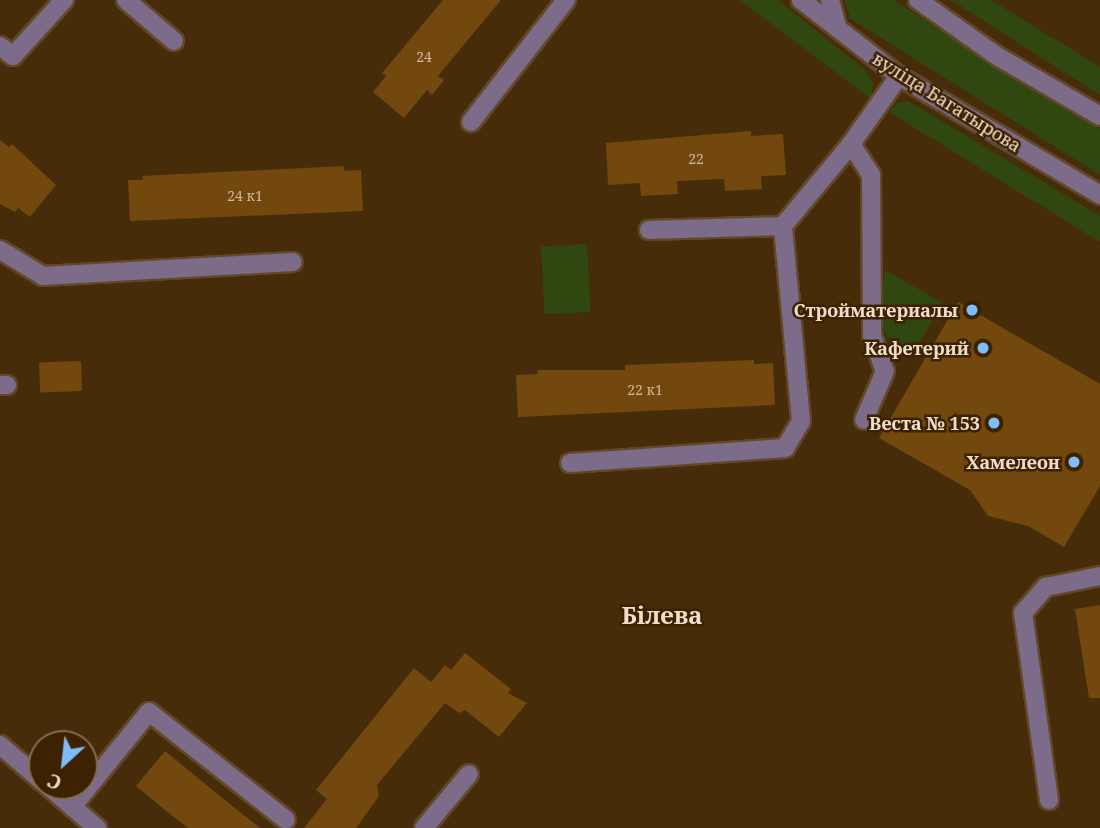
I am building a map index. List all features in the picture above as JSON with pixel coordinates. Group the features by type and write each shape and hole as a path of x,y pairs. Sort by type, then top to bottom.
{"street":[{"path":"0,46 13,56 64,0"},
{"path":"126,0 174,41"},
{"path":"471,122 566,0"},
{"name":"вуліца Багатырова","path":"801,0 899,76 1100,195"},
{"path":"830,0 830,12 840,31"},
{"path":"918,0 997,56 1100,116"},
{"path":"570,463 785,448 801,421 783,226 851,144 899,76"},
{"path":"851,144 871,175 872,336 885,371 864,420"},
{"path":"649,230 783,226"},
{"path":"0,250 43,276 293,262"},
{"path":"1049,800 1023,613 1046,587 1100,576"},
{"path":"72,807 149,712 286,820"},
{"path":"0,745 28,769"},
{"path":"424,828 469,774"},
{"path":"64,800 97,828"}],"green space":[{"path":"740,0 778,0 864,69 873,82 871,99"},
{"path":"844,0 893,0 1100,129 1100,175 851,19"},
{"path":"951,0 991,0 1100,67 1100,95"},
{"path":"910,102 1100,216 1100,242 889,112 897,103"},
{"path":"587,244 591,312 545,314 541,246"},
{"path":"885,270 943,303 911,357 885,334 880,307"}],"building":[{"path":"443,0 501,0 438,76 444,80 432,95 427,90 404,118 373,92 386,76 382,73"},
{"path":"751,131 751,136 783,134 786,175 761,176 762,189 725,191 724,179 677,181 678,194 641,196 640,183 608,185 606,143"},
{"path":"0,140 9,147 12,144 56,185 30,217 18,208 15,212 0,204"},
{"path":"344,166 344,171 361,170 363,211 130,221 128,180 143,180 142,176"},
{"name":"Веста № 153","path":"958,302 1100,384 1100,486 1064,547 1028,526 988,516 970,490 879,438"},
{"path":"754,360 754,364 773,363 775,405 518,417 516,375 538,374 537,370 625,370 625,365"},
{"path":"81,361 82,391 40,392 39,362"},
{"path":"1100,605 1100,698 1089,698 1075,609"},
{"path":"465,653 511,689 508,693 527,703 499,737 465,710 459,713 445,703 377,785 379,796 356,828 304,828 327,799 316,790 414,668 431,682 445,665 451,670"},
{"path":"165,751 260,828 188,828 165,810 136,786"}],"place":[{"name":"Стройматериалы","path":"972,310"},
{"name":"Кафетерий","path":"983,348"},
{"name":"Веста № 153","path":"994,423"},
{"name":"Хамелеон","path":"1074,462"}],"district":[{"name":"Білева","path":"662,615"}]}
